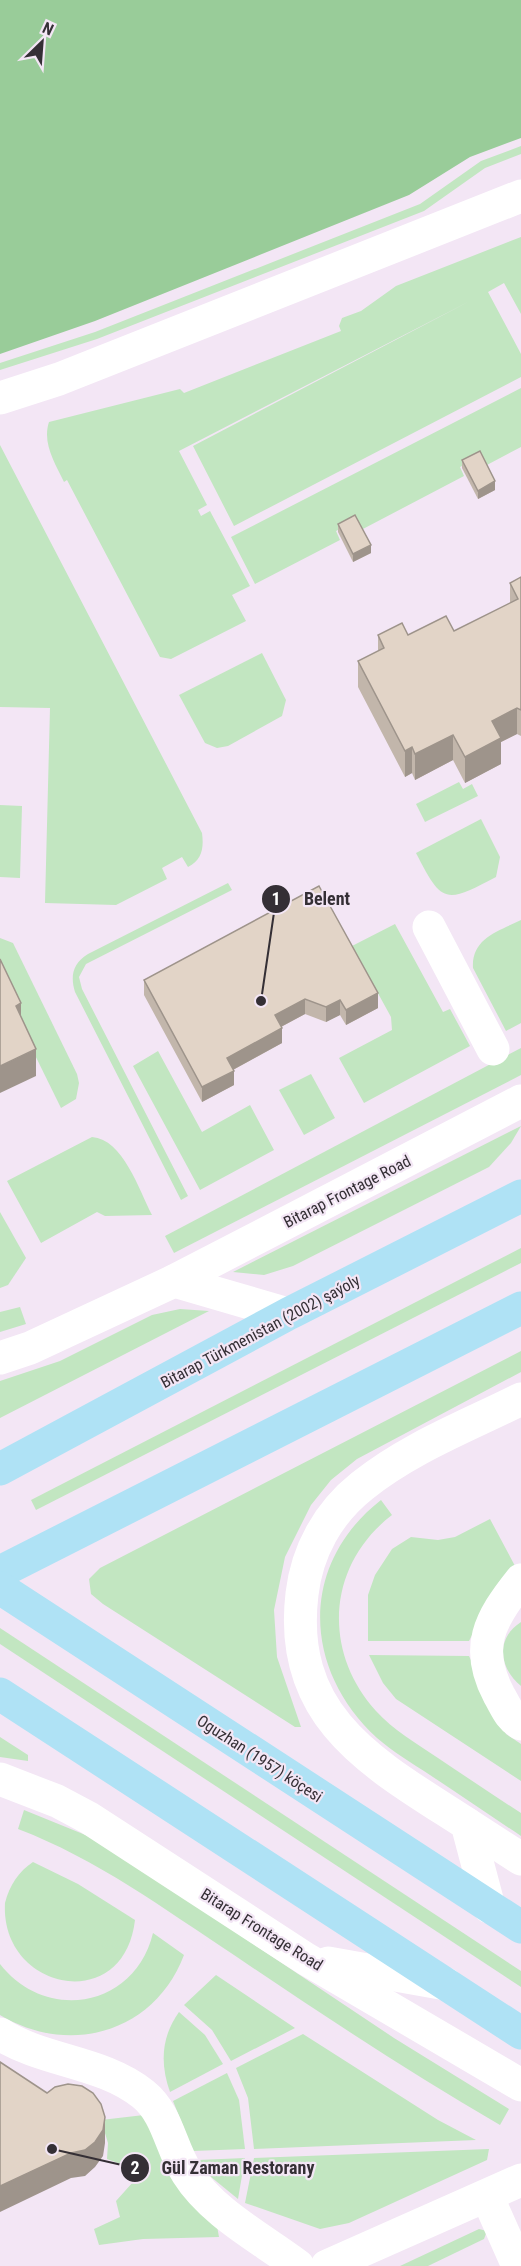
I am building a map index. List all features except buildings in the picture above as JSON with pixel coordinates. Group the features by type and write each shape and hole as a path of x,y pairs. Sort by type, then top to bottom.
{"main road":[{"name":"Bitarap Türkmenistan (2002) şaýoly","path":"0,1469 288,1314 518,1194"},
{"path":"0,1572 521,1308"},
{"name":"Oguzhan (1957) köçesi","path":"0,1588 521,1928"},
{"path":"0,1694 521,2033"}],"street":[{"path":"0,398 69,375 521,196"},
{"path":"429,927 493,1049"},
{"name":"Bitarap Frontage Road","path":"0,1358 30,1348 174,1281 521,1101"},
{"path":"174,1281 288,1314"},
{"path":"521,1399 420,1447 362,1486 326,1523 312,1551 303,1580 300,1633 305,1668 318,1700 337,1726 365,1754 521,1859"},
{"path":"521,1580 494,1621 487,1642 485,1661 489,1674 512,1719 521,1724"},
{"name":"Bitarap Frontage Road","path":"0,1779 57,1801 89,1818 306,1959 521,2085"},
{"path":"467,1824 489,1907"},
{"path":"306,1959 446,1984"},
{"path":"0,2034 34,2052 105,2073 126,2082 144,2095 158,2110 178,2157 198,2188 217,2207 298,2266"},
{"path":"327,2266 521,2180"},
{"path":"487,2196 518,2266"}],"green space":[{"path":"0,0 521,0 521,138 470,157 409,195 95,321 0,354"},
{"path":"521,146 521,154 485,168 424,211 97,339 0,370 0,363 95,332 420,204 481,161"},
{"path":"521,237 521,314 504,283 488,292 521,354 521,377 234,526 193,446 470,301 179,451 207,505 198,510 201,516 210,511 250,586 232,595 246,621 171,659 160,657 67,480 64,482 57,468 48,445 49,422 180,389 184,393 341,331 339,326 342,318 361,311 396,286"},
{"path":"521,388 521,447 485,466 480,457 460,467 464,476 361,530 355,521 336,531 340,540 255,584 231,537"},
{"path":"0,445 202,833 201,853 193,864 188,867 182,857 162,868 167,879 116,905 45,903 50,708 0,707"},
{"path":"262,653 286,700 282,716 228,746 217,748 205,743 179,695"},
{"path":"459,782 463,789 472,784 478,796 425,822 416,804"},
{"path":"0,805 22,806 20,878 0,877"},
{"path":"481,819 500,857 496,877 455,895 439,890 416,853"},
{"path":"228,883 232,890 86,964 79,977 82,989 188,1196 181,1200 75,992 73,975 79,961 88,954"},
{"path":"521,920 521,1023 506,1031 473,968 474,958 477,949 488,937"},
{"path":"395,924 443,1012 450,1009 470,1046 364,1103 339,1058 392,1030 391,1017 352,946"},
{"path":"0,938 13,943 77,1074 79,1083 76,1099 61,1108 0,984"},
{"path":"521,1048 521,1075 174,1253 165,1236"},
{"path":"158,1051 202,1132 250,1105 274,1150 200,1190 133,1066"},
{"path":"311,1074 335,1118 304,1135 279,1090"},
{"path":"521,1126 511,1143 489,1167 293,1266 264,1275 233,1272"},
{"path":"92,1137 103,1140 121,1156 129,1167 152,1215 105,1216 97,1212 41,1243 7,1181"},
{"path":"0,1212 26,1258 8,1285 0,1288"},
{"path":"521,1248 521,1263 36,1510 31,1500"},
{"path":"20,1307 26,1324 0,1332 0,1312"},
{"path":"180,1309 209,1311 0,1418 0,1381 60,1361 152,1315"},
{"path":"521,1351 521,1372 357,1459 331,1480 311,1505 285,1557 274,1610 277,1657 301,1727 295,1727 103,1604 91,1594 89,1579 100,1568"},
{"path":"381,1500 392,1515 371,1535 355,1558 344,1582 339,1608 340,1635 346,1662 358,1687 376,1711 390,1724 413,1742 521,1813 521,1836 383,1743 352,1711 334,1681 324,1649 320,1617 324,1585 335,1554 354,1526"},
{"path":"490,1519 515,1566 499,1582 469,1641 368,1641 368,1595 375,1575 392,1549 411,1537 438,1540 455,1537"},
{"path":"521,1622 521,1686 508,1671 503,1654 507,1637"},
{"path":"0,1628 521,1971 521,1987 0,1644"},
{"path":"369,1655 469,1656 506,1734 521,1744 521,1781 396,1699 383,1683"},
{"path":"0,1737 28,1755 28,1761 0,1757"},
{"path":"24,1810 88,1836 120,1855 394,2038 509,2109 500,2125 299,1999 103,1870 18,1829"},
{"path":"33,1862 78,1884 135,1920 126,1950 109,1970 88,1980 64,1980 41,1972 22,1956 9,1933 5,1903 15,1880"},
{"path":"153,1933 184,1955 171,1981 153,2003 131,2019 107,2030 81,2035 54,2034 27,2028 0,2015 0,1964 19,1983 41,1995 64,2000 87,1999 109,1991 128,1978 143,1958"},
{"path":"216,1975 295,2028 231,2061 212,2030 184,2005"},
{"path":"179,2012 205,2035 223,2064 170,2092 165,2071 164,2051 169,2031"},
{"path":"303,2034 438,2120 476,2140 254,2149 248,2098 236,2068"},
{"path":"227,2073 239,2100 245,2149 193,2151 173,2101"},
{"path":"144,2115 217,2226 219,2237 143,2239 99,2245 94,2229 120,2217 116,2201 142,2172 107,2159 108,2143 101,2120"},
{"path":"489,2149 487,2160 349,2223 320,2229 245,2203 254,2158"},
{"path":"245,2158 238,2199 211,2177 198,2160"},
{"path":"479,2229 487,2231 484,2239 428,2266 400,2266"}],"place":[{"name":"Belent","path":"261,1001"},
{"name":"Gül Zaman Restorany","path":"52,2149"}]}
